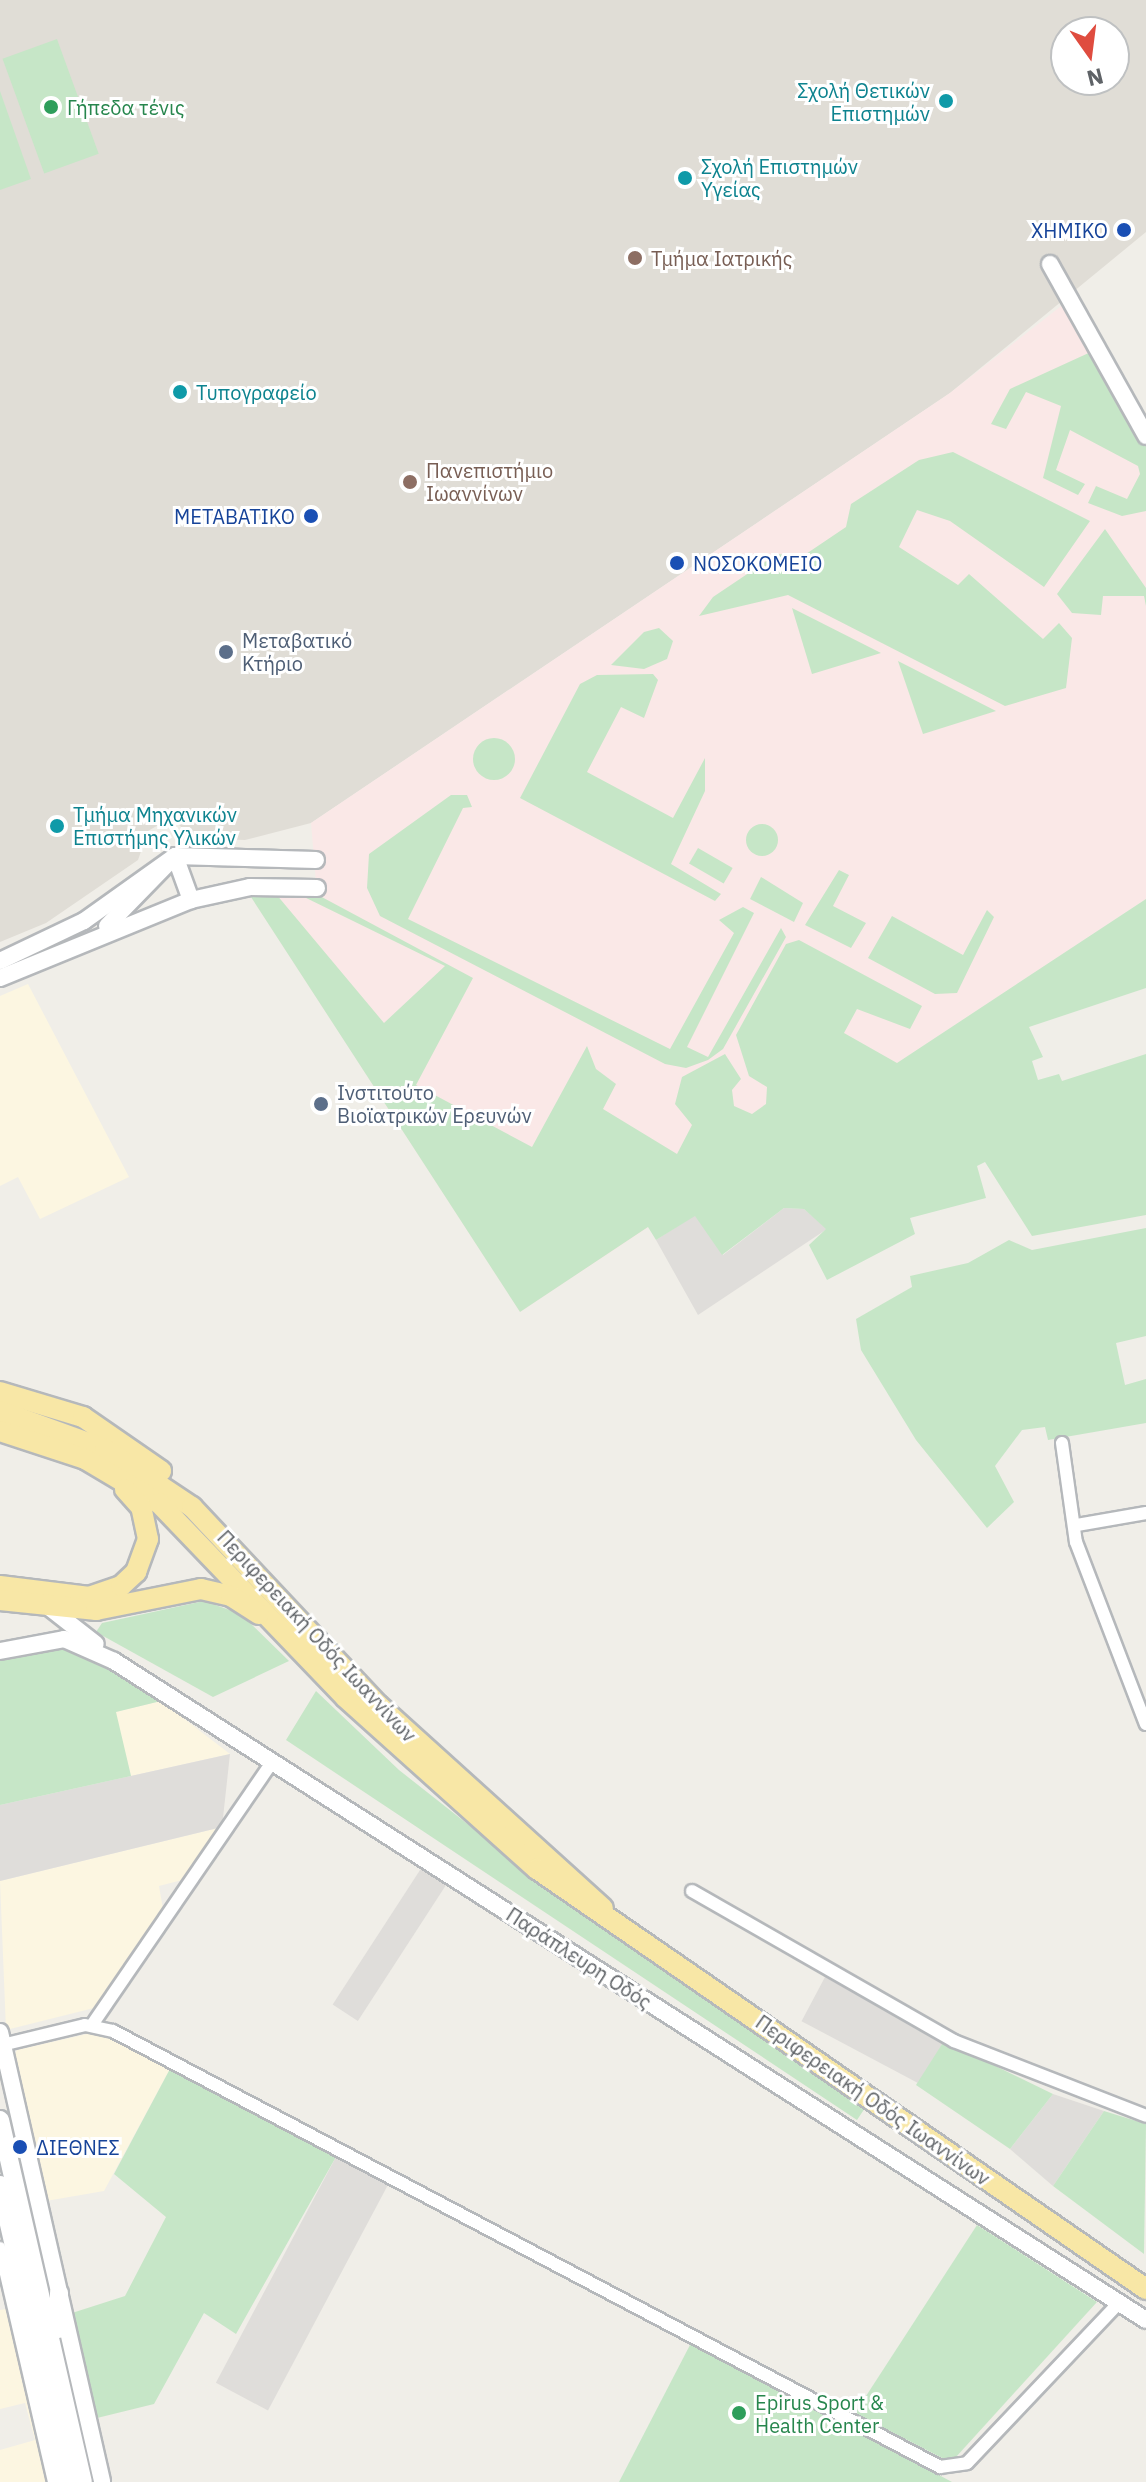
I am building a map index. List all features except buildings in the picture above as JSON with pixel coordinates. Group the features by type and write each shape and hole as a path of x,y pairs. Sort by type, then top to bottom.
{"highway":[{"path":"0,1392 112,1433 192,1507"},
{"name":"Περιφερειακή Οδός Ιωαννίνων","path":"0,1411 105,1449 192,1507 378,1705 603,1908 1146,2289"},
{"name":"Περιφερειακή Οδός Ιωαννίνων","path":"0,1431 102,1467 174,1515 345,1697 501,1838 578,1901 603,1908"},
{"path":"0,1586 89,1597 114,1591 136,1572 148,1539 144,1514 102,1467"},
{"path":"0,1600 116,1608 210,1590 242,1601 294,1640"}],"main road":[{"path":"0,2120 83,2482"},
{"path":"0,2185 68,2482"},
{"path":"59,2293 64,2399"}],"street":[{"path":"1050,264 1146,436"},
{"path":"0,961 84,921 175,856 316,860"},
{"path":"175,856 191,900"},
{"path":"97,935 175,856"},
{"path":"0,978 97,935 191,900 250,887 317,888"},
{"path":"1062,1443 1077,1525 1078,1550 1140,1689 1146,1724"},
{"path":"1077,1525 1146,1513"},
{"path":"46,1605 106,1657"},
{"name":"Παράπλευρη Οδός","path":"0,1651 64,1639 106,1657 1146,2320"},
{"path":"92,2025 272,1762"},
{"path":"692,1891 954,2041 1146,2116"},
{"path":"102,2482 1,2040 92,2025 940,2467 967,2463 1119,2303"},
{"path":"0,2248 54,2482"}],"shaded area":[{"name":"Πανεπιστήμιο Ιωαννίνων","path":"0,0 1146,0 1146,232 950,393 311,823 245,840 193,838 178,824 160,824 148,831 138,860 46,923 0,942"},
{"path":"1065,303 1146,447 1146,899 520,1312 251,897 317,895 311,823 950,393"},
{"path":"28,984 129,1177 40,1219 18,1177 0,1186 0,996"},
{"path":"784,1208 804,1209 827,1229 698,1315 656,1240 695,1215 723,1255"},
{"path":"161,1701 230,1754 131,1776 115,1712"},
{"path":"230,1754 222,1827 0,1881 0,1805"},
{"path":"222,1827 186,1879 159,1886 163,1909 98,2007 6,2030 0,1881"},
{"path":"422,1867 447,1883 358,2021 333,2005"},
{"path":"825,1977 944,2040 921,2085 802,2021"},
{"path":"96,2032 171,2067 104,2191 46,2201 13,2058 17,2050"},
{"path":"1053,2094 1104,2111 1053,2186 1010,2149"},
{"path":"337,2155 389,2183 268,2410 216,2383"},
{"path":"6,2309 46,2482 0,2482 0,2450 35,2440 25,2403 0,2409 0,2310"}],"green space":[{"name":"Γήπεδα τένις","path":"57,39 99,154 44,173 2,59"},
{"path":"0,91 31,179 0,190"},
{"path":"1093,351 1146,447 1146,511 1122,516 1088,503 1096,486 1127,499 1140,474 1138,466 1070,430 1056,470 1085,484 1078,495 1043,478 1061,406 1026,392 1006,429 991,424 1010,389"},
{"path":"953,452 1090,521 1044,587 950,521 917,510 899,547 958,585 969,574 1043,639 1059,623 1072,638 1066,688 1005,706 788,595 699,616 713,597 777,554 803,556 846,527 851,504 919,460"},
{"path":"1105,529 1146,588 1146,606 1144,596 1103,596 1101,615 1072,613 1057,594"},
{"path":"792,608 881,653 812,674"},
{"path":"659,628 673,641 667,659 644,669 611,665 644,632"},
{"path":"898,661 996,711 923,734"},
{"path":"653,674 658,680 644,718 621,707 587,772 673,818 705,758 705,791 671,864 721,894 715,901 520,798 580,684 597,675"},
{"path":"494,738 509,744 515,759 509,774 494,780 479,774 473,759 479,744"},
{"path":"451,795 467,795 472,807 463,808 408,919 670,1049 734,933 719,920 743,907 754,913 687,1047 708,1057 781,928 786,937 723,1049 708,1060 686,1068 665,1064 380,916 367,888 369,854"},
{"path":"762,824 773,829 778,840 773,851 762,856 751,851 746,840 751,829"},
{"path":"698,848 733,868 724,884 689,864"},
{"path":"839,870 849,875 833,906 866,923 851,948 805,925"},
{"path":"761,877 803,903 794,922 750,899"},
{"path":"276,894 384,1023 445,966 298,894 318,895 473,978 416,1085 532,1147 587,1046 596,1069 616,1084 603,1109 677,1154 692,1125 675,1104 682,1077 725,1054 741,1079 732,1090 734,1106 752,1114 766,1104 767,1087 749,1076 736,1035 786,944 799,940 922,1006 910,1029 857,1009 844,1033 897,1063 1146,899 1146,988 1029,1027 1043,1057 1032,1061 1038,1080 1059,1074 1062,1081 1146,1054 1146,1215 1032,1236 985,1162 977,1166 986,1198 910,1218 915,1234 827,1280 809,1245 826,1229 804,1209 784,1208 722,1255 695,1216 656,1240 648,1227 520,1312 251,897"},
{"path":"987,910 994,917 957,993 935,994 868,958 892,916 963,955"},
{"path":"1146,1228 1146,1336 1116,1343 1125,1385 1146,1379 1146,1423 1048,1440 1045,1427 1022,1430 995,1466 1014,1502 987,1528 916,1440 861,1350 856,1319 912,1287 910,1276 968,1263 1009,1240 1032,1250"},
{"path":"204,1601 241,1614 289,1661 213,1697 96,1632 102,1623"},
{"path":"56,1647 95,1657 161,1701 116,1712 131,1776 0,1805 0,1659"},
{"path":"316,1691 399,1770 592,1922 865,2108 857,2120 286,1740"},
{"path":"944,2041 1053,2094 1010,2149 916,2085"},
{"path":"171,2067 337,2155 236,2334 204,2313 154,2404 97,2418 72,2313 125,2296 166,2217 114,2174"},
{"path":"1104,2111 1146,2124 1144,2254 1053,2186"},
{"path":"977,2225 1097,2302 956,2457 944,2459 855,2413"},
{"name":"Epirus Sport & Health Center","path":"691,2343 952,2482 619,2482"}],"place":[{"name":"Σχολή Θετικών Επιστημών","path":"946,101"},
{"name":"Γήπεδα τένις","path":"51,107"},
{"name":"Σχολή Επιστημών Υγείας","path":"685,178"},
{"name":"ΧΗΜΙΚΟ","path":"1124,230"},
{"name":"Τμήμα Ιατρικής","path":"635,258"},
{"name":"Τυπογραφείο","path":"180,392"},
{"name":"Πανεπιστήμιο Ιωαννίνων","path":"410,482"},
{"name":"ΜΕΤΑΒΑΤΙΚΟ","path":"311,516"},
{"name":"ΝΟΣΟΚΟΜΕΙΟ","path":"677,563"},
{"name":"Μεταβατικό Κτήριο","path":"226,652"},
{"name":"Τμήμα Μηχανικών Επιστήμης Υλικών","path":"57,826"},
{"name":"Ινστιτούτο Βιοϊατρικών Ερευνών","path":"321,1104"},
{"name":"ΔΙΕΘΝΕΣ","path":"20,2147"},
{"name":"Epirus Sport & Health Center","path":"739,2413"}]}
